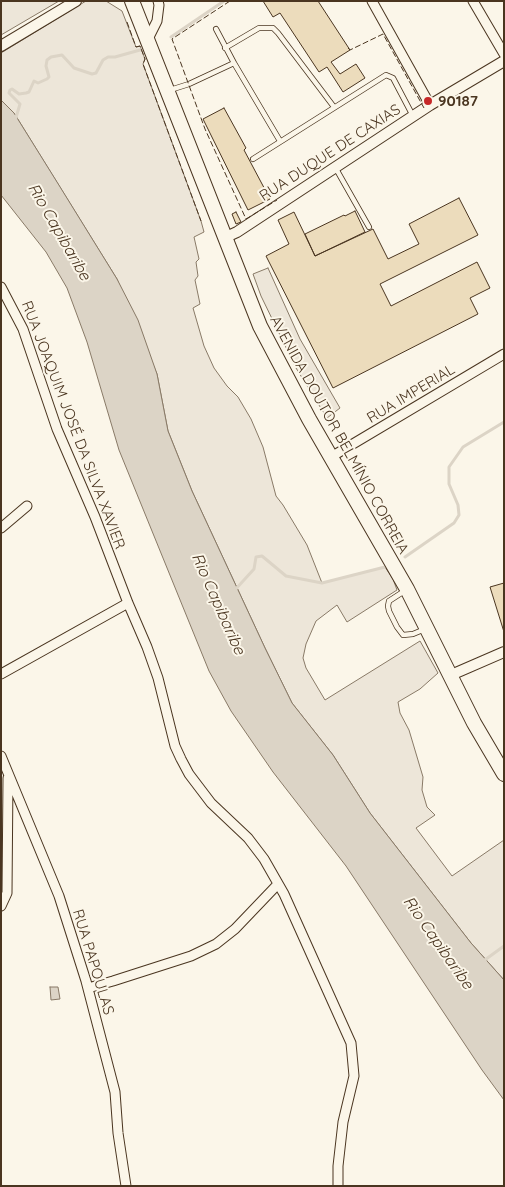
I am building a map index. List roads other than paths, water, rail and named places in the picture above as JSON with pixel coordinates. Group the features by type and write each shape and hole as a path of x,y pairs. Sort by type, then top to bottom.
{"main road":[{"path":"121,1 137,16"},
{"name":"AVENIDA DOUTOR BELMÍNIO CORREIA","path":"132,1 260,326 275,357 407,589 474,723 504,774"}],"street":[{"path":"147,41 157,21 158,1"},
{"path":"372,1 430,106"},
{"path":"473,1 503,61"},
{"path":"1,46 73,3"},
{"name":"RUA DUQUE DE CAXIAS","path":"224,238 237,232 335,167 503,61"},
{"name":"RUA JOAQUIM JOSÉ DA SILVA XAVIER","path":"1,287 23,329 57,429 95,517 158,678 175,746 181,759 189,774 211,804 256,848 278,884 332,998 351,1043 354,1076 343,1122 338,1186"},
{"name":"RUA IMPERIAL","path":"331,457 504,354"},
{"path":"1,528 27,506"},
{"path":"1,674 128,603"},
{"path":"451,676 504,652"},
{"name":"RUA PAPOULAS","path":"1,756 59,896 88,988 115,1092 118,1133 126,1186"},
{"path":"1,906 7,893 8,772"},
{"path":"88,988 113,982 191,956 216,944 235,929 278,884"}],"lane":[{"path":"226,48 259,28 273,28 334,107"},
{"path":"216,29 280,142"},
{"path":"167,91 189,84 234,63"},
{"path":"253,159 386,75 393,78 414,117"},
{"path":"335,167 369,227"},
{"path":"407,589 389,601 389,611 397,628 403,635 426,628"}],"water":[{"name":"Rio Capibaribe","path":"1,100 14,113 57,182 117,279 138,320 157,374 168,431 192,491 292,703 333,755 370,813 471,943 504,980 504,1100 346,866 273,772 231,711 209,671 119,450 87,342 67,288 46,252 1,195"},
{"path":"50,987 58,987 60,999 51,1000"}],"waterway":[{"path":"171,37 224,1"},
{"path":"15,121 20,104 9,93 10,90 12,89 19,94 26,93 29,92 34,81 38,83 47,79 49,77 46,66 47,60 51,57 62,55 74,68 92,74 96,73 103,60 108,57 140,50"},
{"path":"405,557 454,523 459,515 458,505 449,484 449,467 463,447 504,422"},
{"path":"234,591 254,569 256,557 262,556 286,576 322,583 385,567"},
{"path":"482,962 504,946"}],"place":[{"name":"90187","path":"428,101"}]}
